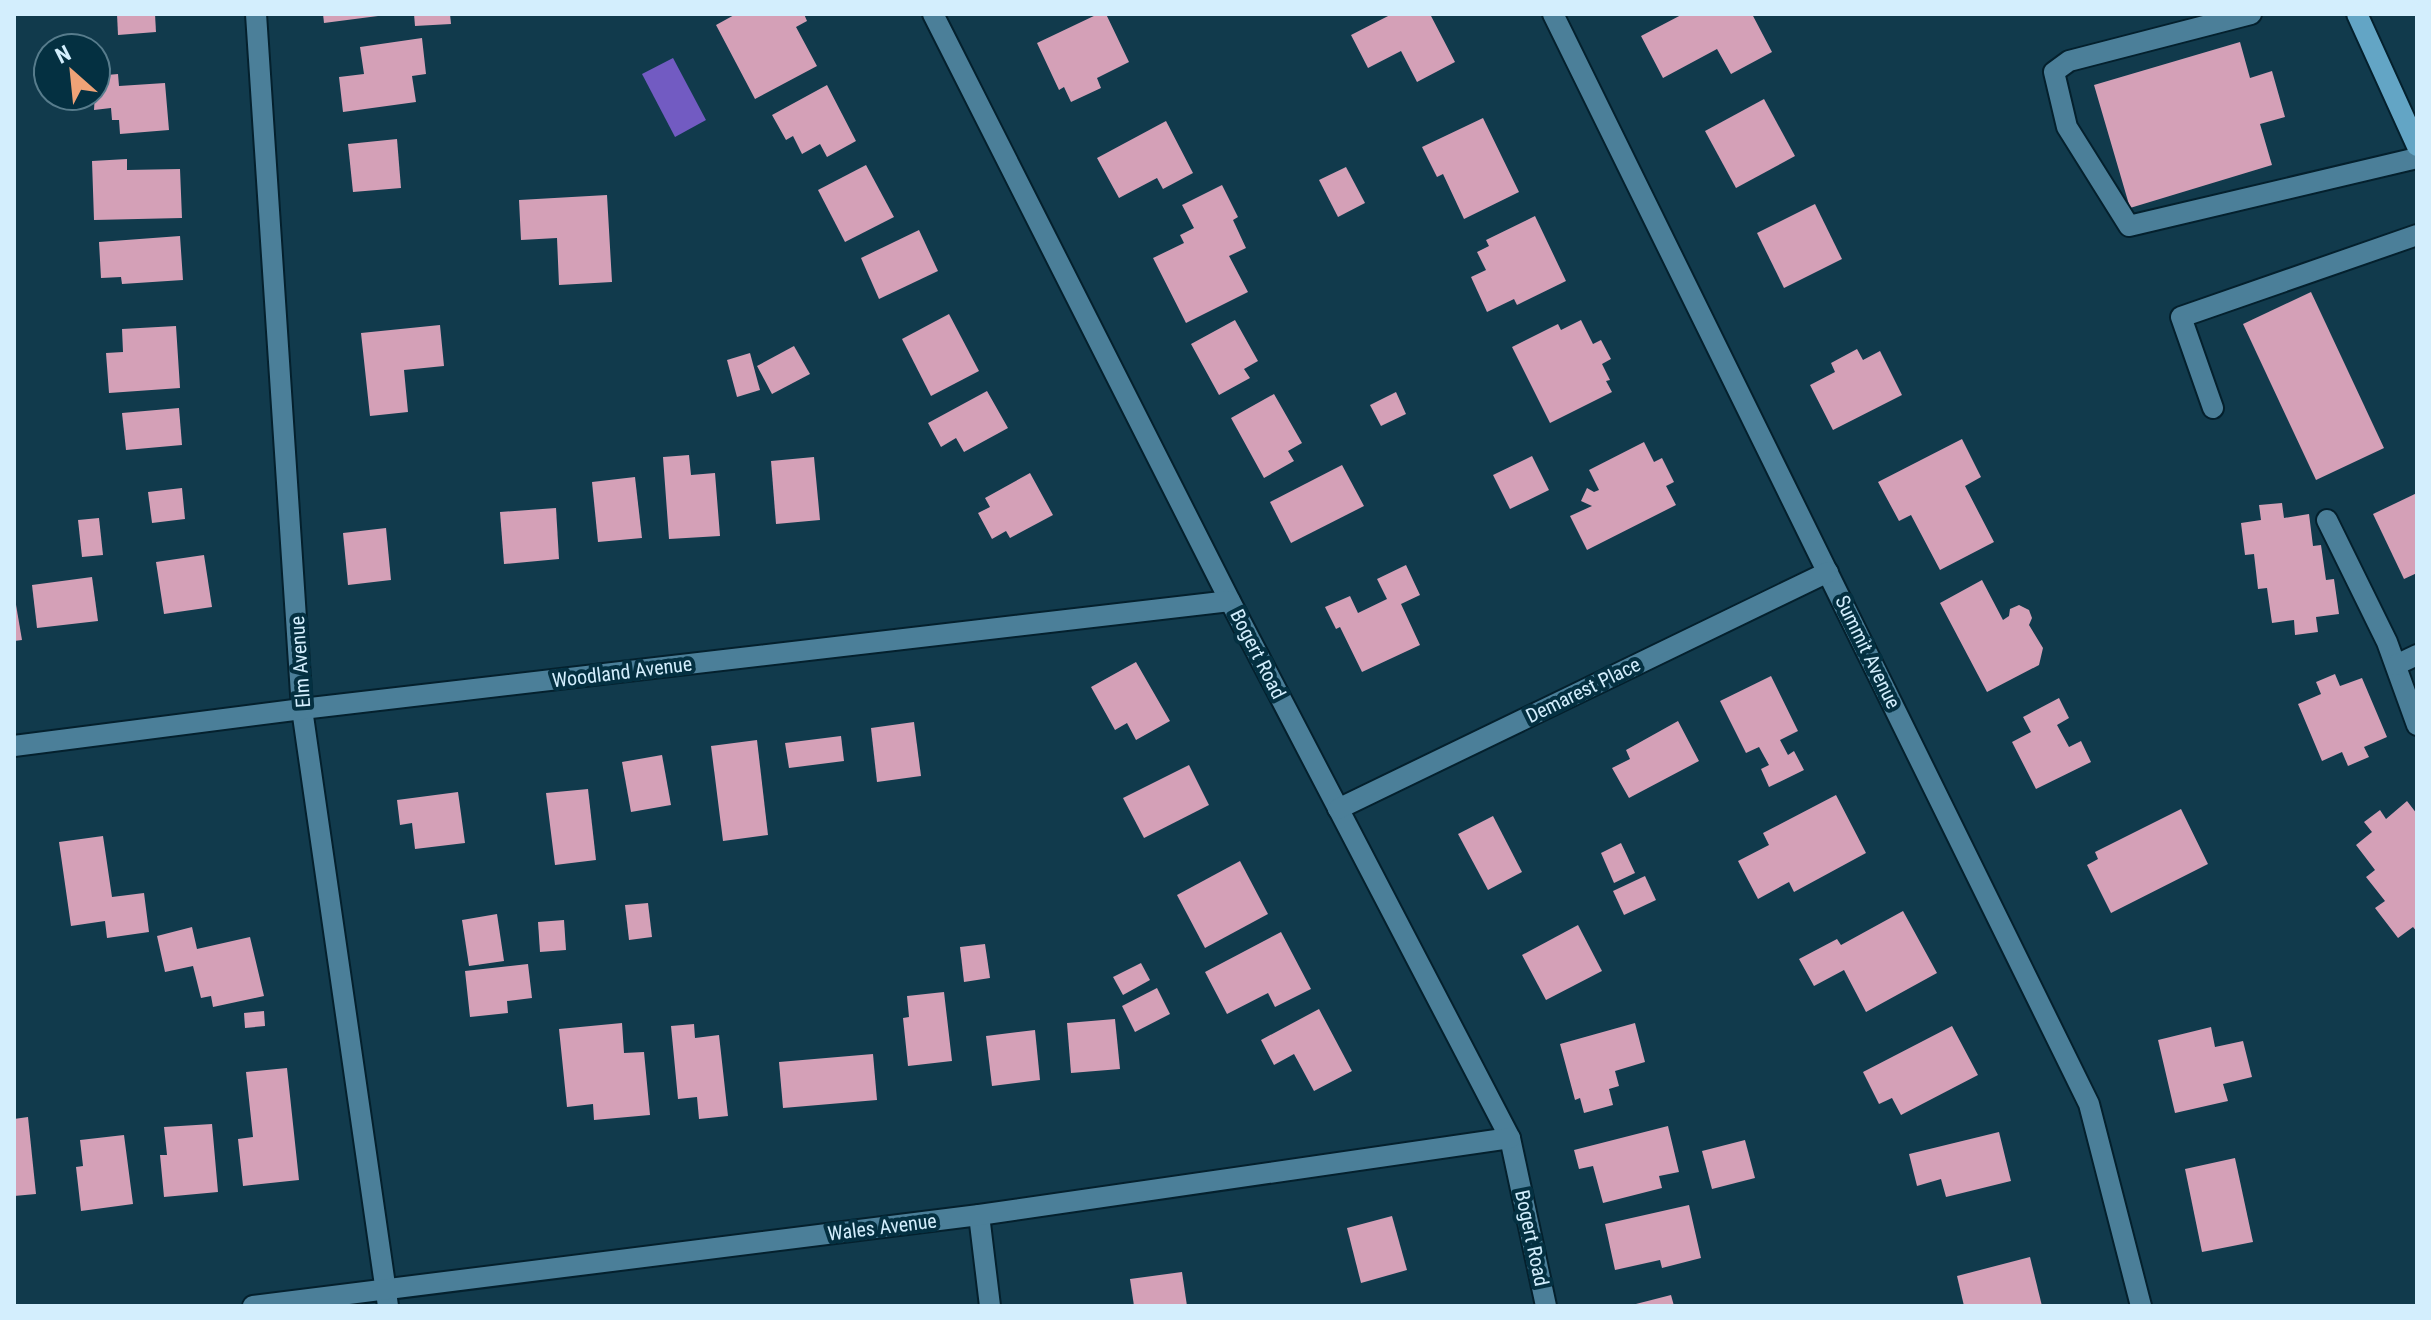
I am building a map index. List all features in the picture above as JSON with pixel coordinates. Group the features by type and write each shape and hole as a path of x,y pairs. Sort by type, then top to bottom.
{"main road":[{"path":"2357,14 2417,146"}],"street":[{"name":"Elm Avenue","path":"256,14 302,709 387,1298"},
{"name":"Bogert Road","path":"933,14 1230,601 1510,1138 1546,1306"},
{"name":"Summit Avenue","path":"1553,14 2089,1104 2141,1306"},
{"path":"2251,14 2069,61 2054,72 2067,127 2129,226 2417,158"},
{"path":"2213,408 2181,317 2417,235"},
{"path":"2327,520 2387,642 2417,725"},
{"name":"Demarest Place","path":"1338,809 1828,572"},
{"name":"Woodland Avenue","path":"14,746 302,709 1230,601"},
{"path":"2396,665 2417,655"},
{"name":"Wales Avenue","path":"253,1306 387,1298 1510,1138"},
{"path":"979,1215 990,1306"}],"shaded area":[{"path":"673,58 706,120 675,137 642,74"}],"building":[{"path":"117,14 155,14 156,32 118,35"},
{"path":"323,14 378,14 378,16 324,23"},
{"path":"414,14 450,14 451,24 415,26"},
{"path":"736,14 804,14 807,21 796,27 817,66 755,99 716,25"},
{"path":"1098,14 1106,14 1129,62 1097,78 1101,88 1071,102 1064,87 1059,90 1037,43"},
{"path":"1392,14 1430,14 1455,62 1417,82 1401,51 1368,68 1351,35"},
{"path":"1683,14 1752,14 1772,52 1731,74 1717,49 1663,78 1641,36"},
{"path":"422,38 426,74 412,76 416,102 343,112 339,77 364,74 360,47"},
{"path":"2240,42 2250,78 2272,71 2285,117 2260,124 2272,165 2130,208 2094,85"},
{"path":"118,74 119,86 165,83 169,130 120,134 119,120 112,120 112,75"},
{"path":"827,85 856,141 827,157 820,144 802,154 793,136 786,140 772,115"},
{"path":"1764,99 1795,156 1736,188 1705,131"},
{"path":"1483,118 1519,192 1464,219 1443,174 1437,177 1422,147"},
{"path":"1166,121 1193,173 1163,189 1157,178 1119,198 1097,158"},
{"path":"397,139 401,188 353,192 348,144"},
{"path":"127,159 127,170 180,169 182,218 94,220 92,161"},
{"path":"866,165 894,217 845,242 818,190"},
{"path":"1346,167 1365,203 1338,217 1319,180"},
{"path":"1222,185 1238,217 1233,220 1246,248 1229,256 1248,292 1186,323 1153,258 1184,243 1180,235 1194,228 1182,205"},
{"path":"607,195 612,282 559,285 557,238 521,240 519,200"},
{"path":"1815,204 1842,259 1784,288 1757,233"},
{"path":"1535,216 1566,281 1517,305 1514,299 1487,312 1471,277 1486,270 1477,252 1489,246 1486,240"},
{"path":"919,230 938,271 879,299 861,258"},
{"path":"180,236 183,280 122,284 121,277 101,278 99,242"},
{"path":"2311,292 2384,448 2316,480 2243,324"},
{"path":"949,314 979,371 931,396 902,339"},
{"path":"1235,320 1258,361 1244,369 1250,378 1219,395 1191,344"},
{"path":"1581,320 1593,344 1601,340 1611,359 1602,364 1612,392 1550,423 1512,347 1558,324 1561,330"},
{"path":"440,325 444,366 404,370 408,412 370,416 361,333"},
{"path":"176,326 180,388 109,393 106,353 123,352 122,329"},
{"path":"794,346 810,374 772,394 757,366"},
{"path":"1857,349 1863,360 1880,351 1902,395 1833,430 1810,385 1835,372 1831,363"},
{"path":"750,353 760,390 737,397 727,360"},
{"path":"987,391 1008,428 964,452 956,438 941,447 928,423"},
{"path":"1396,392 1406,414 1381,426 1370,405"},
{"path":"1274,394 1302,443 1288,451 1294,461 1264,478 1231,418"},
{"path":"179,408 182,445 126,450 122,413"},
{"path":"1962,439 1981,477 1965,486 1994,542 1940,570 1911,515 1899,521 1878,482"},
{"path":"1644,442 1654,462 1662,458 1674,482 1666,486 1676,505 1587,550 1570,516 1592,506 1581,501 1587,488 1594,492 1599,490 1589,470"},
{"path":"689,455 691,475 715,473 720,536 669,539 663,457"},
{"path":"1532,456 1549,490 1510,509 1493,475"},
{"path":"814,457 820,520 776,524 771,461"},
{"path":"1342,465 1364,506 1291,543 1270,502"},
{"path":"1030,473 1053,515 1010,538 1006,531 992,539 978,513 990,507 985,498"},
{"path":"635,477 642,538 598,542 592,482"},
{"path":"182,488 185,519 152,523 148,492"},
{"path":"2417,493 2417,573 2404,579 2373,514"},
{"path":"2282,503 2284,518 2309,514 2313,546 2321,545 2326,580 2334,579 2339,614 2316,617 2318,632 2295,635 2294,620 2272,623 2267,588 2258,589 2254,554 2245,555 2241,523 2261,520 2259,505"},
{"path":"556,508 559,559 504,564 500,512"},
{"path":"99,518 103,555 82,557 78,520"},
{"path":"386,528 391,580 348,585 343,533"},
{"path":"204,555 212,607 164,614 156,562"},
{"path":"1406,565 1420,595 1401,604 1420,645 1362,672 1340,627 1336,629 1325,607 1350,596 1358,613 1387,599 1377,579"},
{"path":"92,577 98,621 37,628 32,585"},
{"path":"1982,580 2003,620 2009,616 2010,609 2019,605 2029,610 2032,618 2029,625 2043,648 2039,665 1987,692 1940,603"},
{"path":"14,593 22,640 14,641"},
{"path":"1136,662 1170,721 1136,740 1127,723 1115,730 1091,687"},
{"path":"2335,674 2340,686 2362,678 2387,737 2364,747 2369,757 2348,766 2342,752 2322,761 2298,704 2321,694 2316,682"},
{"path":"1771,676 1798,731 1780,740 1788,755 1794,751 1804,770 1769,787 1761,769 1769,765 1759,747 1746,753 1720,701"},
{"path":"2059,698 2069,718 2057,725 2069,747 2081,741 2091,762 2036,789 2012,742 2031,732 2023,717"},
{"path":"1678,721 1699,761 1629,798 1612,768 1630,759 1626,750"},
{"path":"914,722 921,776 877,782 871,728"},
{"path":"841,736 844,761 789,768 785,743"},
{"path":"757,740 768,835 723,841 711,746"},
{"path":"662,755 671,805 631,812 622,762"},
{"path":"1189,765 1209,805 1144,838 1123,798"},
{"path":"588,789 596,860 555,865 546,793"},
{"path":"458,792 465,843 415,849 412,823 400,825 397,800"},
{"path":"1836,795 1866,853 1794,892 1789,882 1758,899 1738,861 1769,845 1763,833"},
{"path":"2407,801 2417,814 2417,932 2413,927 2398,938 2375,908 2385,901 2366,877 2375,870 2356,845 2372,832 2364,822 2380,810 2386,819"},
{"path":"2181,809 2208,864 2111,913 2087,865 2098,859 2095,852"},
{"path":"1493,816 1522,872 1488,890 1458,834"},
{"path":"103,836 112,897 144,893 149,932 107,938 105,921 71,926 59,842"},
{"path":"1621,843 1635,873 1614,883 1601,853"},
{"path":"1240,861 1268,914 1205,948 1177,895"},
{"path":"1645,876 1656,900 1624,915 1613,891"},
{"path":"648,903 652,937 629,940 625,905"},
{"path":"1903,911 1937,973 1866,1012 1844,970 1814,986 1799,959 1837,939 1841,945"},
{"path":"497,914 504,961 469,966 462,920"},
{"path":"564,920 566,950 540,952 538,922"},
{"path":"1578,925 1602,971 1546,1000 1522,955"},
{"path":"192,927 197,949 250,937 264,996 213,1007 211,996 201,998 193,966 165,972 157,936"},
{"path":"1281,932 1311,989 1275,1007 1268,993 1227,1014 1205,972"},
{"path":"985,944 990,978 964,982 960,947"},
{"path":"1141,963 1150,980 1123,995 1113,977"},
{"path":"528,964 532,998 507,1001 508,1013 470,1017 465,971"},
{"path":"1157,988 1170,1014 1135,1032 1122,1006"},
{"path":"944,992 952,1061 908,1066 903,1018 909,1017 907,996"},
{"path":"1319,1009 1352,1071 1314,1091 1294,1054 1274,1065 1261,1040"},
{"path":"264,1011 265,1026 245,1028 244,1013"},
{"path":"1115,1019 1120,1069 1071,1073 1067,1023"},
{"path":"622,1023 624,1053 644,1052 650,1115 594,1120 593,1104 567,1107 559,1029"},
{"path":"1635,1023 1645,1062 1615,1071 1619,1086 1609,1089 1613,1105 1584,1113 1580,1098 1575,1100 1560,1044"},
{"path":"694,1024 695,1038 719,1035 728,1116 699,1119 697,1097 678,1099 671,1026"},
{"path":"1952,1026 1978,1075 1901,1115 1892,1098 1879,1104 1863,1072"},
{"path":"2211,1027 2215,1047 2243,1041 2252,1077 2223,1084 2228,1101 2175,1113 2158,1040"},
{"path":"1035,1030 1040,1080 992,1086 986,1036"},
{"path":"873,1054 877,1100 783,1108 779,1062"},
{"path":"287,1068 299,1180 243,1186 238,1139 253,1137 246,1072"},
{"path":"28,1117 36,1194 14,1196 14,1119"},
{"path":"212,1124 218,1192 164,1197 160,1155 167,1155 164,1127"},
{"path":"1668,1126 1679,1172 1659,1176 1662,1188 1603,1203 1593,1166 1579,1169 1574,1150"},
{"path":"1999,1132 2011,1181 1946,1197 1941,1179 1917,1186 1909,1154"},
{"path":"124,1135 133,1204 81,1211 76,1167 83,1166 80,1140"},
{"path":"1745,1140 1755,1178 1712,1189 1702,1151"},
{"path":"2235,1158 2253,1242 2202,1252 2185,1169"},
{"path":"1689,1205 1701,1258 1662,1268 1660,1260 1615,1270 1605,1224"},
{"path":"1392,1216 1407,1270 1361,1283 1347,1228"},
{"path":"2030,1257 2042,1306 1964,1306 1957,1276"},
{"path":"1182,1272 1187,1306 1134,1306 1130,1279"},
{"path":"1671,1295 1674,1306 1632,1306 1632,1305"}]}
